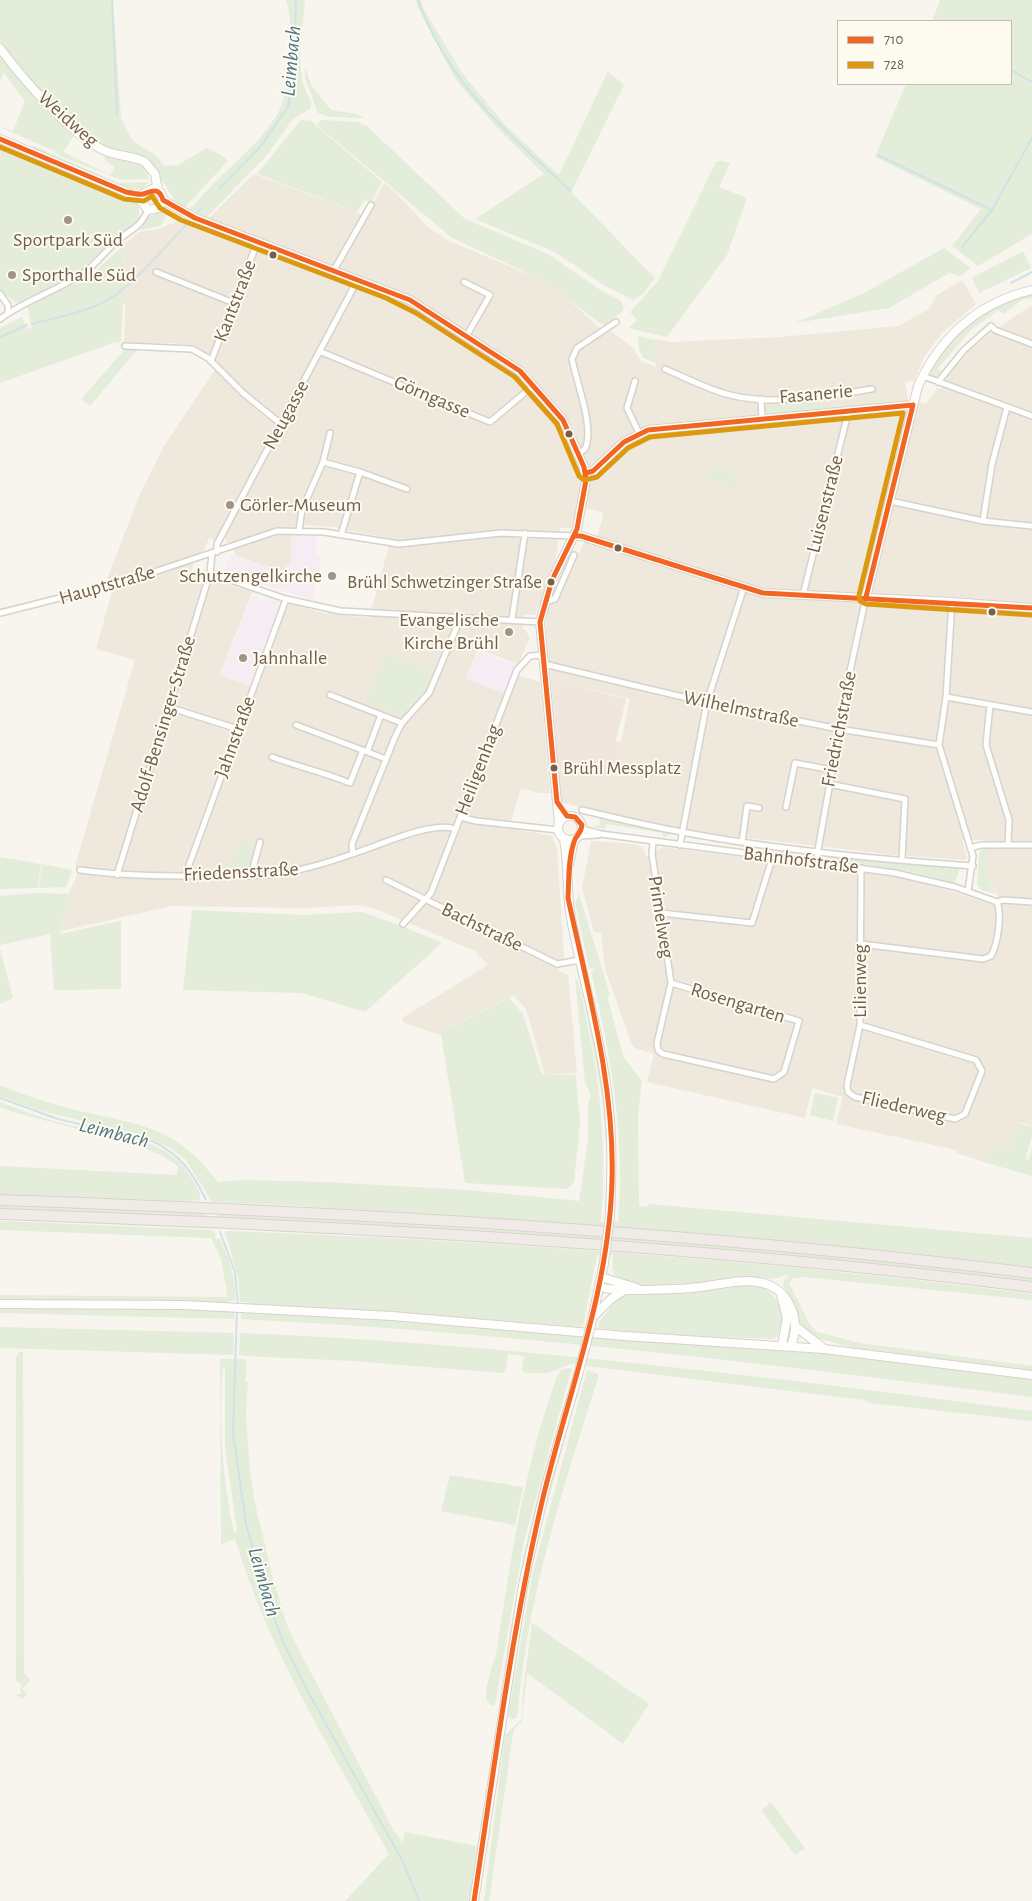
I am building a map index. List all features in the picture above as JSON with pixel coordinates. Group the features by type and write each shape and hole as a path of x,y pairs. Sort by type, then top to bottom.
{"highway":[{"path":"0,1200 300,1214 570,1230 801,1248 1032,1274"},
{"path":"0,1214 211,1222 564,1242 836,1265 1032,1287"}],"main road":[{"name":"Weidweg","path":"0,48 50,106 95,146 116,156 142,160 150,167"},
{"path":"0,139 126,192 144,195 158,191"},
{"path":"150,167 155,174 158,191 163,200 190,216"},
{"path":"150,167 144,195 148,210 159,208 190,216 410,300 520,370 563,420 586,473 586,489 574,536 552,580 544,602 540,622 558,827 564,839 569,865 568,906 605,1078 612,1156 610,1215 600,1287 592,1321 529,1554 502,1711 474,1901"},
{"path":"159,208 163,200"},
{"path":"866,598 913,405 923,376 939,349 973,315 992,303 1032,290"},
{"path":"586,473 593,471 624,442 639,433 657,429 913,405"},
{"path":"574,536 581,536 763,593 952,602 1032,608"},
{"path":"557,802 567,816 578,819 578,835 569,865"},
{"path":"558,827 567,816"},
{"path":"564,839 578,835"},
{"path":"601,1277 642,1290"},
{"path":"600,1287 623,1291 675,1290 755,1281 768,1285 790,1303 795,1326 791,1346"},
{"path":"592,1321 611,1299 623,1291"},
{"path":"780,1293 787,1318 782,1345"},
{"path":"0,1304 242,1307 465,1321 625,1336 824,1348 1032,1375"},
{"path":"795,1326 824,1348"}],"street":[{"path":"334,270 371,205"},
{"path":"0,319 8,312 21,308 83,273 121,238 141,224 148,210"},
{"name":"Kantstraße","path":"211,362 258,241"},
{"path":"156,272 234,303"},
{"name":"Neugasse","path":"210,573 217,544 358,279"},
{"path":"464,282 490,295 467,335"},
{"path":"0,294 8,305 8,312"},
{"path":"578,454 585,449 587,439 584,399 572,358 577,348 616,322"},
{"path":"938,382 964,350 991,326 995,330 1032,344"},
{"path":"124,346 192,348 211,362 281,424"},
{"name":"Görngasse","path":"319,351 490,422 534,385"},
{"name":"Fasanerie","path":"665,369 732,395 761,399 818,398 872,389"},
{"path":"923,376 1032,416"},
{"path":"636,381 627,408 639,433"},
{"name":"Fasanerie","path":"761,399 762,418"},
{"path":"982,521 992,464 1007,407"},
{"name":"Luisenstraße","path":"803,594 848,412"},
{"path":"299,530 302,510 323,462 330,433"},
{"path":"323,462 360,472 407,489"},
{"path":"341,535 360,472"},
{"path":"890,501 982,521 1032,526"},
{"name":"Hauptstraße","path":"0,613 128,581 215,553 267,533 299,530 399,544 501,533 574,536"},
{"path":"512,619 525,533"},
{"path":"544,602 555,599 574,555"},
{"path":"210,573 286,599 340,611 540,622"},
{"name":"Adolf-Bensinger-Straße","path":"116,875 210,573"},
{"path":"680,845 707,702 744,587"},
{"name":"Friedrichstraße","path":"816,861 866,598"},
{"name":"Jahnstraße","path":"185,876 286,599"},
{"path":"952,602 946,697 939,745 970,848 973,866 968,891"},
{"path":"353,854 352,844 402,723 429,693 461,617"},
{"name":"Heiligenhag","path":"403,924 426,899 436,883 515,674 530,656 543,655"},
{"name":"Wilhelmstraße","path":"544,664 707,702 840,729 939,745"},
{"path":"330,695 402,723"},
{"path":"946,697 1032,712"},
{"path":"990,705 986,745 1008,820 1008,846"},
{"path":"168,707 238,729"},
{"path":"272,757 305,770 313,769 350,783 381,715"},
{"path":"296,724 386,759"},
{"path":"786,807 795,763 832,770"},
{"path":"830,784 905,798 902,860"},
{"path":"742,842 747,806 759,808"},
{"name":"Bahnhofstraße","path":"582,810 683,832 742,842 973,866"},
{"path":"460,818 476,822 558,827"},
{"name":"Friedensstraße","path":"80,870 116,875 185,876 282,873 314,867 428,830 450,828 456,830"},
{"name":"Bahnhofstraße","path":"578,835 601,834 861,868 922,878 968,891 997,902"},
{"name":"Primelweg","path":"653,841 652,854 671,983 657,1043 658,1050"},
{"path":"251,875 260,842"},
{"path":"970,848 981,845 1032,845"},
{"path":"662,913 752,923 773,856"},
{"name":"Lilienweg","path":"848,1092 847,1085 860,1026 861,868"},
{"name":"Bachstraße","path":"386,880 557,964 580,960"},
{"path":"861,944 983,959 991,956 994,949 999,909 997,902 1003,900 1032,902"},
{"name":"Rosengarten","path":"658,1050 663,1054 774,1079 784,1072 799,1022 671,983"},
{"name":"Fliederweg","path":"848,1092 855,1097 955,1119 961,1118 966,1114 982,1071 980,1064 976,1060 860,1026"}],"shaded area":[{"path":"254,174 369,217 375,206 373,204 384,183 428,227 445,239 544,281 558,290 605,333 610,330 633,348 641,361 656,367 655,339 672,342 781,337 898,326 929,309 936,296 962,280 976,304 942,333 924,357 914,381 905,382 908,400 926,404 937,388 943,389 948,375 970,350 992,332 1032,305 1032,1126 1019,1122 1010,1148 994,1143 987,1163 957,1153 957,1150 836,1124 843,1097 812,1088 805,1118 647,1082 654,1054 635,1048 632,1045 605,969 601,933 594,932 582,888 591,841 636,844 643,848 646,856 656,856 656,851 663,847 895,877 937,887 997,906 997,894 986,872 986,840 962,840 967,857 965,860 895,855 687,831 564,803 561,800 559,767 548,768 550,793 539,793 521,788 509,828 552,836 557,849 564,955 558,970 568,975 577,1073 545,1075 526,1009 514,995 437,1034 404,1023 402,1018 488,965 475,951 373,908 358,905 304,908 172,906 61,931 69,893 80,868 75,866 135,660 96,649 112,591 105,584 140,494 164,446 218,365 196,346 174,343 124,343 126,286 124,245 139,232 159,229 182,219 202,225","holes":["579,506 604,513 595,543 585,541 555,602 551,603 547,610 546,627 551,680 630,699 613,778 564,767 548,767 540,682 517,675 509,695 466,679 478,649 518,664 530,637 523,628 523,615 535,615 556,558 560,528 572,528","306,525 334,527 391,539 369,618 323,613 289,603 257,688 220,675 252,592 191,573 193,566 191,557 203,553 209,538 215,541 220,534 225,537 227,543 231,542 236,556 286,572 285,566 291,565 292,527"]},
{"path":"292,535 317,537 316,553 320,555 319,582 315,582 314,600 223,573 230,555 286,572 286,566 292,565"},
{"path":"252,595 264,601 267,597 280,602 250,685 221,675"},
{"path":"479,651 516,665 505,693 467,679"},
{"path":"551,680 626,699 616,741 621,742 613,778 559,767"}],"green space":[{"path":"0,0 113,0 121,118 130,136 139,145 156,156 164,166 178,165 207,148 220,154 228,161 184,208 176,202 149,161 142,157 118,152 100,145 77,127 29,80 0,42"},
{"path":"286,0 305,0 300,63 303,83 311,108 292,120 266,156 207,217 189,209 263,134 278,113 282,103 289,74 291,41 289,11"},
{"path":"416,0 421,0 423,8 462,73 506,126 559,175 608,71 624,85 571,192 655,278 643,294 633,300 607,287 555,252 475,219 544,174 499,130 456,80 418,8"},
{"path":"940,0 1032,0 1032,234 978,266 952,246 981,209 875,157 906,85 1012,85 1012,20 932,20"},
{"path":"0,55 31,93 75,134 63,152 110,175 115,168 104,159 106,156 141,164 145,167 149,179 122,180 62,157 54,151 0,127 13,131 25,101 4,73 0,81"},
{"path":"305,66 311,85 331,110 357,114 364,118 332,117 318,113 305,78"},
{"path":"301,120 311,121 382,182 371,203 365,199 357,212 257,174"},
{"path":"321,120 358,122 367,126 465,219 548,254 602,291 621,301 624,310 604,326 544,281 452,238 317,125"},
{"name":"Sportpark Süd","path":"0,142 122,195 136,202 139,208 139,216 134,225 112,241 81,270 19,305 0,290"},
{"path":"32,145 118,183 148,182 143,189 134,190 33,149"},
{"path":"716,162 730,163 719,187 747,198 727,255 667,337 628,328 637,320 630,312 658,281"},
{"path":"162,211 168,212 161,226 140,230 150,216"},
{"path":"124,245 126,303 123,304 121,342 113,343 0,383 0,328 22,317 27,329 32,328 27,305 86,279"},
{"path":"944,248 971,268 960,276 949,273 889,308 795,323 864,293"},
{"path":"1023,251 1031,268 979,293 972,278"},
{"path":"1032,295 1032,298 1022,300 1003,314 998,310 970,331 938,368 942,372 935,377 931,375 930,370 940,355 973,322 999,307"},
{"path":"638,336 655,340 656,363 643,358 639,349"},
{"path":"125,349 137,350 90,406 81,399"},
{"path":"819,400 820,411 773,414 767,410 770,402 774,402 775,407 789,407 789,402 793,401 794,407 804,406 804,401"},
{"path":"713,464 737,475 737,489 702,475 709,472"},
{"path":"387,654 433,671 425,690 401,716 365,702"},
{"path":"597,815 672,832 663,837 663,833 606,824 605,829 594,827 594,825 599,826 600,818 596,817"},
{"path":"240,839 255,845 257,849 249,870 228,870"},
{"path":"986,849 986,872 996,894 982,890 977,884 979,855 981,850"},
{"path":"826,855 960,867 955,883 912,872 826,859"},
{"path":"0,857 41,864 38,888 0,889"},
{"path":"42,864 72,870 66,887 39,888"},
{"path":"35,893 69,894 60,934 121,921 121,989 54,990 50,934 0,945 0,896"},
{"path":"579,894 610,995 607,996 623,1056 642,1081 638,1115 639,1206 648,1207 649,1204 1032,1238 1032,1267 883,1250 659,1230 324,1207 212,1202 186,1160 171,1148 144,1136 38,1110 0,1096 0,1085 57,1105 154,1130 186,1149 202,1163 218,1182 241,1180 326,1182 468,1190 579,1201 588,1139 588,1104 591,1095 585,1082 575,977 582,996 599,1094 603,1145 601,1222 618,1222 620,1160 615,1098 611,1068 591,972 595,968 589,969 575,902"},
{"path":"192,910 303,915 362,912 442,943 365,1012 302,993 183,990"},
{"path":"0,948 13,998 0,1004"},
{"path":"579,972 604,1091 609,1152 605,1210 607,1158 602,1096"},
{"path":"509,998 523,1014 542,1075 576,1075 580,1123 574,1182 567,1189 465,1183 441,1035 438,1034"},
{"path":"815,1093 838,1098 833,1121 810,1115"},
{"path":"0,1102 58,1122 141,1141 156,1147 182,1165 198,1189 200,1200 0,1194 0,1166 177,1175 178,1166 161,1155 134,1144 10,1111 0,1107"},
{"path":"1019,1123 1032,1127 1032,1136 1026,1156 1028,1161 1032,1148 1032,1176 987,1163 994,1143 1010,1148"},
{"path":"0,1205 206,1213 208,1218 9,1209 0,1208"},
{"path":"217,1214 513,1231 710,1245 1032,1278 1032,1282 745,1252 219,1218"},
{"path":"0,1221 212,1230 216,1234 215,1239 220,1239 234,1277 235,1301 228,1301 228,1303 0,1300 0,1295 228,1297 221,1259 211,1238 0,1230"},
{"path":"225,1232 530,1246 832,1271 1032,1294 1032,1300 804,1277 793,1278 789,1283 809,1323 817,1332 860,1343 1032,1366 1032,1371 850,1347 813,1337 800,1324 794,1305 783,1286 784,1280 789,1277 787,1274 770,1279 747,1277 679,1286 643,1286 628,1283 615,1275 613,1255 597,1255 583,1327 352,1309 248,1304 248,1302 240,1302 238,1277"},
{"path":"752,1285 761,1287 774,1297 779,1304 782,1320 781,1328 777,1337 773,1339 641,1334 598,1328 599,1322 613,1304 613,1301 628,1294 676,1294"},
{"path":"0,1307 228,1310 229,1312 234,1312 234,1319 0,1313"},
{"path":"248,1311 420,1321 648,1341 852,1356 1032,1379 1032,1397 637,1350 439,1332 241,1319 241,1313"},
{"path":"0,1327 234,1333 233,1355 0,1348"},
{"path":"240,1333 439,1345 736,1374 1032,1411 1032,1421 870,1403 864,1400 571,1364 548,1373 525,1373 522,1370 524,1356 508,1354 506,1370 502,1373 353,1361 245,1356 239,1355"},
{"path":"20,1352 23,1352 24,1673 30,1680 22,1689 27,1694 23,1699 17,1695 22,1693 20,1690 22,1685 16,1681 16,1357"},
{"path":"220,1359 245,1359 247,1364 245,1381 248,1382 246,1415 254,1499 273,1579 289,1631 394,1831 403,1843 405,1832 477,1846 469,1901 345,1901 389,1854 303,1700 265,1621 235,1539 221,1544","holes":["223,1366 225,1367 225,1445 237,1531 234,1532 224,1472 221,1427"]},
{"path":"572,1368 524,1541 495,1705 492,1706 486,1699 487,1685 498,1644 514,1542 528,1475 557,1376 562,1369"},
{"path":"587,1370 598,1374 598,1378 548,1543 529,1627 518,1712 516,1719 511,1719 508,1716 533,1572"},
{"path":"574,1374 527,1546 498,1701 523,1557 542,1479"},
{"path":"582,1375 538,1538 554,1476"},
{"path":"450,1475 523,1487 515,1525 441,1511"},
{"path":"538,1539 517,1645 529,1577"},
{"path":"532,1623 649,1704 623,1744 527,1673 522,1721 514,1730 512,1740 489,1901 484,1901 505,1735 522,1719 523,1691"},
{"path":"771,1802 805,1848 795,1855 761,1810"}],"waterway":[{"path":"112,0 117,114"},
{"name":"Leimbach","path":"220,188 260,147 288,107 294,71 296,0"},
{"path":"418,0 431,30 463,82 502,127 571,191"},
{"path":"1012,71 1032,82"},
{"path":"962,247 992,210 1032,138"},
{"path":"878,155 992,210"},
{"name":"Leimbach","path":"197,213 200,209"},
{"name":"Leimbach","path":"32,324 82,311 111,298 147,267 189,222"},
{"path":"1011,283 1032,272"},
{"name":"Leimbach","path":"0,337 27,325"},
{"name":"Leimbach","path":"0,1098 58,1119 152,1141 162,1146 185,1165 206,1200"},
{"name":"Leimbach","path":"220,1232 235,1272 238,1305"},
{"name":"Leimbach","path":"237,1309 233,1433 246,1524 263,1588 283,1642 307,1690 403,1862 419,1901"}],"transit line":[{"name":"710","path":"0,139 126,192 135,194 158,192 163,200"},
{"name":"728","path":"0,147 124,199 144,201 152,196 160,208 181,220 386,298 416,313 515,377 557,424 579,476 584,480 597,477 628,448 650,437 903,413 859,595 860,601 866,604 1032,615"},
{"name":"710","path":"163,200 195,218 410,300 520,371 563,420 584,467 586,480 577,529 552,580 540,622 557,802 567,816 575,817 582,825 572,849 568,898 592,1003 605,1074 612,1145 609,1223 595,1305 551,1466 530,1555 504,1703 474,1901"},
{"name":"710","path":"586,473 593,471 624,442 648,430 913,405"},
{"name":"710","path":"866,597 913,405"},
{"name":"710","path":"574,536 581,536 763,593 1032,608"}],"place":[{"name":"Sportpark Süd","path":"68,220"},
{"name":"Sporthalle Süd","path":"12,275"},
{"name":"Görler-Museum","path":"230,505"},
{"name":"Schutzengelkirche","path":"332,576"},
{"name":"Brühl Schwetzinger Straße","path":"551,582"},
{"name":"Evangelische Kirche Brühl","path":"509,632"},
{"name":"Jahnhalle","path":"243,658"},
{"name":"Brühl Messplatz","path":"554,768"}]}
